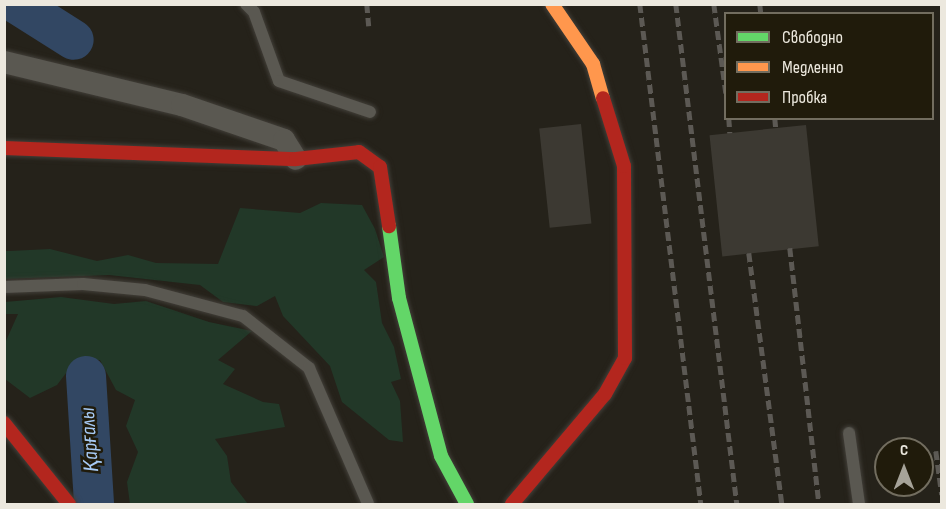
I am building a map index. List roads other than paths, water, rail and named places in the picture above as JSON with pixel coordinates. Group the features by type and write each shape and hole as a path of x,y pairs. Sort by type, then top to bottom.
{"street":[{"path":"512,504 604,394 625,358 624,166 593,64 552,4"},
{"path":"4,62 182,105 284,140 296,159"},
{"path":"4,148 296,159 359,152 381,167 399,298 441,456 467,504"},
{"path":"4,423 69,504"}],"lane":[{"path":"246,4 254,12 279,81 370,112"},
{"path":"4,287 83,284 145,290 243,316 309,368 369,504"},
{"path":"849,433 859,504"}],"waterway":[{"name":"Қарғалы","path":"17,4 74,40"},
{"name":"Қарғалы","path":"86,376 94,504"}],"railway":[{"path":"367,4 369,26"},
{"path":"640,4 701,504"},
{"path":"676,4 737,504"},
{"path":"714,4 724,78"},
{"path":"760,4 761,12"},
{"path":"729,120 730,133"},
{"path":"775,120 776,129"},
{"path":"790,248 819,504"},
{"path":"749,253 782,504"},
{"path":"936,451 942,495"}]}
